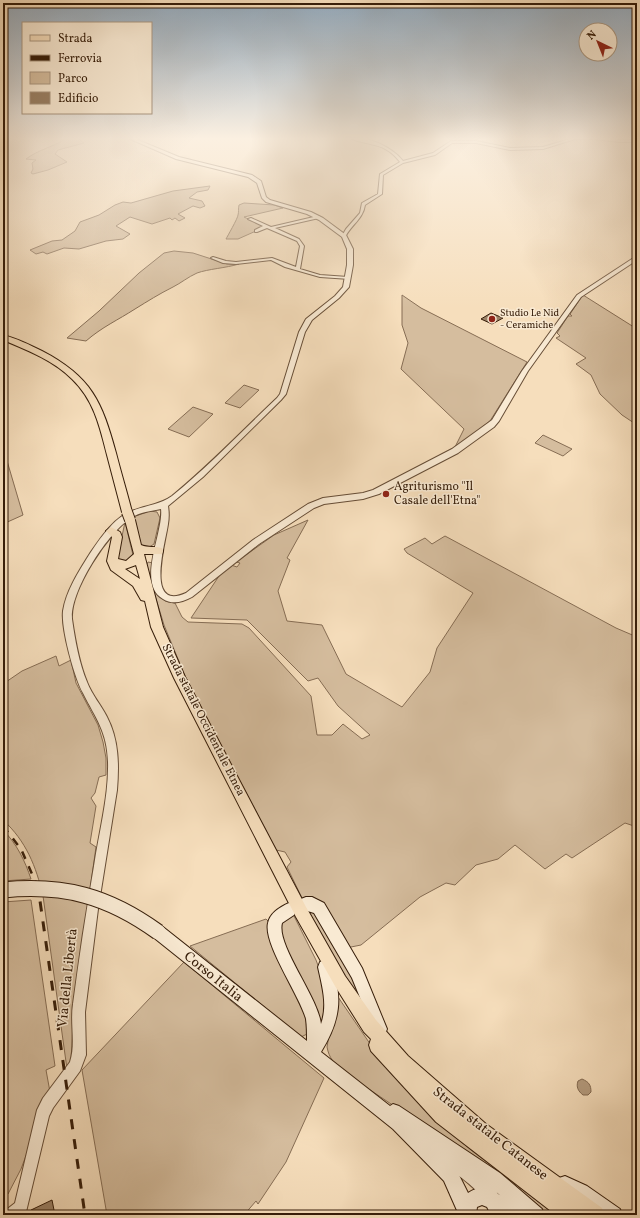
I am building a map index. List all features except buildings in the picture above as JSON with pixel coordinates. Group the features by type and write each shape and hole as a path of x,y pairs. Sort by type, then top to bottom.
{"main road":[{"name":"Strada statale Occidentale Etnea","path":"3,337 53,360 75,376 85,387 96,404 102,418 157,627 180,678 299,909"},
{"path":"111,531 117,537 112,561 115,567 137,583 151,607"},
{"path":"112,561 118,565 126,566 132,564 138,555 145,551 157,554"},
{"path":"138,555 147,558 157,554"},
{"name":"Corso Italia","path":"3,890 45,888 76,891 119,906 139,918 313,1051 350,1085 399,1123 450,1175 467,1212"},
{"path":"299,909 282,913 274,924 275,933 283,956 305,999 313,1020 313,1051"},
{"name":"Strada statale Catanese","path":"299,909 325,967 336,986 369,1035 422,1097 463,1133 571,1215"},
{"name":"Strada statale Catanese","path":"299,909 340,981 379,1037 402,1062 480,1130 595,1215"},
{"path":"313,1051 328,1029 332,1014 332,1000 325,967"},
{"path":"350,1085 418,1127 494,1179 536,1215"},
{"path":"525,1162 581,1192 614,1215"},
{"path":"467,1212 473,1199 479,1196 485,1196 495,1205"}],"street":[{"path":"213,258 225,262 236,263 272,259 298,270 320,276 348,278 350,250 344,236 318,217 270,202 264,198 263,195"},
{"path":"344,236 347,230 362,213 363,204 379,195"},
{"path":"256,231 318,217"},
{"path":"250,218 296,239 302,244 298,270"},
{"path":"164,505 165,515 157,554 156,572 159,590 165,597 182,598 196,591 256,542 310,506 323,501 370,494 455,451 495,421 525,371 579,296 637,258"},
{"name":"Via della Libertà","path":"18,1213 42,1115 48,1103 75,1066 79,1055 78,1012 92,909 114,772 110,735 104,720 81,678 67,614 70,600 76,585 111,531 118,523 132,514 164,505 173,500 210,467 279,399 283,394 302,332 309,319 340,294 346,287 348,278"},
{"path":"399,1123 476,1181 495,1205 507,1205 518,1215"}],"green space":[{"path":"160,195 193,195 189,198 202,201 205,206 200,208 193,206 178,214 185,218 179,221 175,218 172,220 170,218 152,224 130,217 116,226 130,234 123,239 106,241 79,249 64,248 47,254 43,252 36,254 30,250 52,241 62,240 75,231 80,222 99,215 115,205 123,202 131,203"},
{"path":"244,203 274,205 283,208 244,217 265,227 238,239 226,239 238,217 239,205"},
{"path":"174,251 193,253 227,264 239,264 197,273 110,324 86,341 67,338 99,311 139,273 164,253"},
{"path":"402,295 421,308 527,362 490,421 454,449 464,429 401,369 408,343 402,325"},
{"path":"583,295 637,329 637,425 622,415 600,394 591,375 576,364 586,358 556,338 560,336 557,333 568,316 572,316 570,314"},
{"path":"244,385 259,390 240,408 225,403"},
{"path":"193,407 213,414 189,437 168,429"},
{"path":"543,435 572,449 563,456 535,443"},
{"path":"3,453 5,454 23,515 3,524"},
{"path":"150,511 157,512 160,518 154,544 148,548 141,545 134,516"},
{"path":"308,520 287,558 290,560 278,591 287,621 322,625 346,674 402,707 430,672 437,648 473,593 407,553 404,549 425,538 432,544 445,536 616,628 637,637 637,827 625,823 572,858 566,854 545,869 515,845 498,859 476,865 455,885 446,883 420,897 361,945 346,948 303,900 287,867 291,862 285,852 276,850 185,676 164,625 146,566 148,562 153,563 157,594 165,601 175,603 182,617 188,622 242,624 249,628 311,696 317,735 332,735 343,724 362,739 370,735 338,706 318,678 308,681 247,620 191,618 221,573 231,565 237,567 240,563 236,562 274,535"},
{"path":"125,522 133,555 130,562 117,560"},
{"path":"56,656 59,666 71,660 76,683 98,725 106,758 106,775 99,777 95,793 91,798 96,806 90,843 96,847 73,1011 71,1061 67,1069 43,896 37,874 24,845 3,820 3,684 22,671"},
{"path":"3,830 20,853 31,879 3,881"},
{"path":"31,900 55,1066 46,1070 50,1092 21,1169 8,1194 3,1192 3,902"},
{"path":"306,907 311,907 347,962 369,1012 330,953"},
{"path":"292,912 316,960 327,990 323,1027 287,959 278,921"},
{"path":"266,919 269,922 307,1010 309,1033 301,1037 190,946"},
{"path":"184,962 324,1078 286,1162 258,1204 256,1201 244,1215 107,1215 82,1070"},
{"path":"336,994 377,1054 439,1123 471,1150 556,1215 543,1215 501,1178 342,1071 332,1060 327,1047"}],"shaded area":[{"path":"582,1079 590,1086 591,1092 588,1095 583,1095 578,1089 578,1081"}],"railway":[{"path":"3,826 21,849 36,883"},
{"path":"36,882 39,894 85,1215"}],"place":[{"name":"Studio Le Nid - Ceramiche","path":"492,319"},
{"name":"Agriturismo \"Il Casale dell'Etna\"","path":"386,494"}]}
